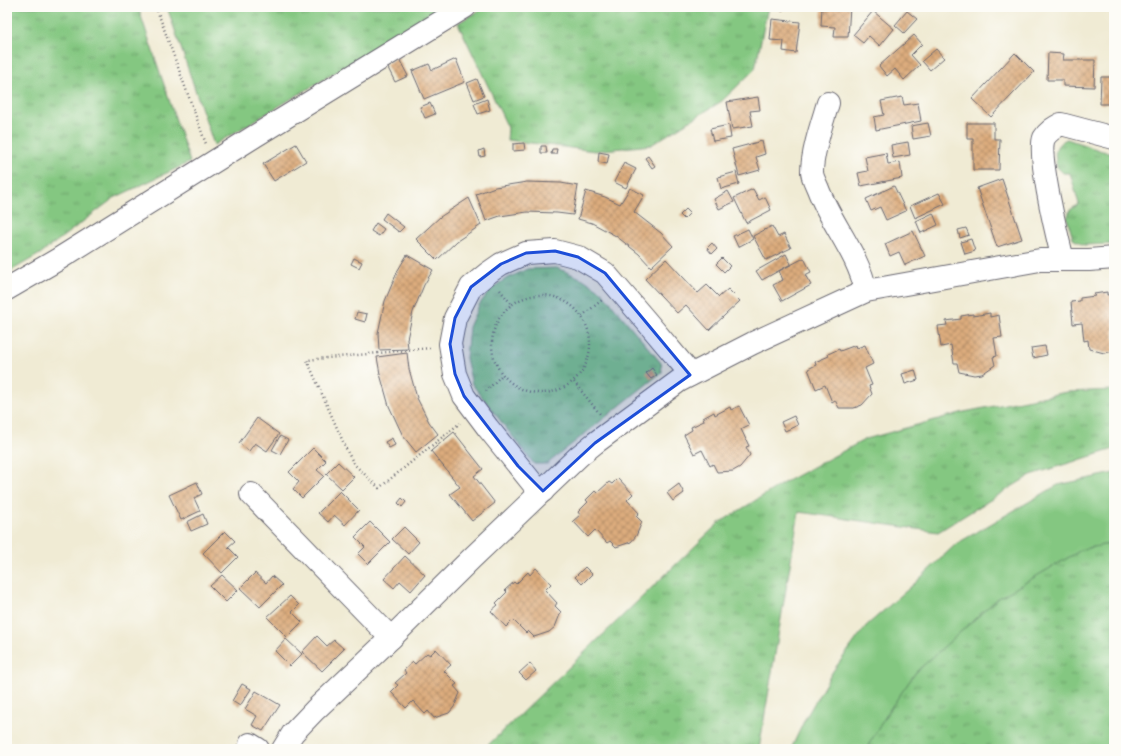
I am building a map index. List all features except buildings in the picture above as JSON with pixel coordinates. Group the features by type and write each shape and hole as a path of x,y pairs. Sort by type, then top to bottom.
{"street":[{"path":"7,289 57,260 465,7"},
{"path":"828,103 816,146 812,173 821,198 851,252 865,284 866,290"},
{"path":"1063,260 1047,187 1043,154 1044,139 1050,130 1061,124 1114,138"},
{"path":"543,491 534,485 475,411 464,396 456,374 451,346 455,318 471,287 501,264 526,253 555,251 578,257 605,273 661,338 690,375"},
{"path":"283,749 293,733 315,710 579,456 679,381 758,340 866,290 1040,260 1114,258"},
{"path":"251,494 391,638"}],"path":[{"path":"156,7 213,163"},
{"path":"582,316 617,287"},
{"path":"541,295 557,297 571,305 582,316 589,332 591,350 585,368 574,382 560,390 544,393 529,392 514,386 502,374 495,361 492,346 494,330 501,316 512,305 526,298 541,295"},
{"path":"451,346 306,360 354,464 379,488 475,411"},
{"path":"574,382 612,430"}],"highlighted area":[{"path":"555,251 578,257 605,273 690,375 595,443 543,491 518,466 464,396 455,374 450,344 455,318 471,287 501,264 526,253"}],"green space":[{"path":"7,7 138,7 190,162 114,198 40,254 7,273"},
{"path":"167,7 445,7 214,145"},
{"path":"485,7 768,7 755,69 722,101 651,145 595,151 507,140 508,128 458,23"},
{"path":"1067,139 1102,151 1114,153 1114,244 1083,245 1073,239 1067,218 1070,210 1079,204 1070,173 1063,173 1057,167 1055,154 1059,144"},
{"path":"557,268 583,279 601,291 661,363 662,372 547,464 534,464 472,384 466,358 469,327 479,305 491,289 504,280 527,269"},
{"path":"1114,390 1114,449 1031,475 938,532 799,512 759,749 484,749 719,523 785,482 866,439 964,412 1067,392"},
{"path":"1114,473 1114,543 1083,549 997,599 916,672 890,709 866,749 791,749 805,719 833,671 866,626 914,584 956,544 1058,485"},
{"path":"1114,542 1114,749 866,749 889,708 916,672 997,598 1082,548"}]}
